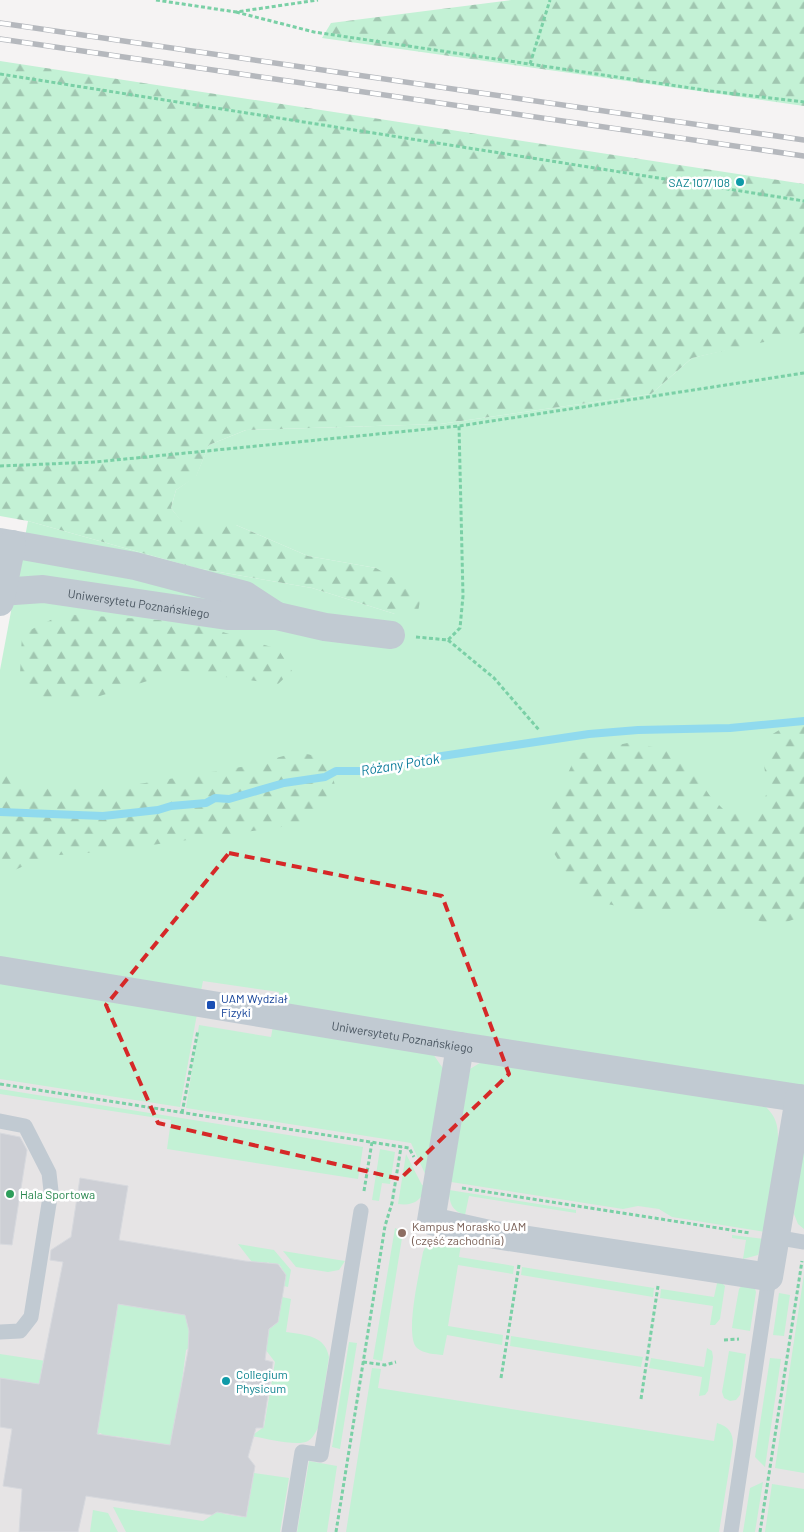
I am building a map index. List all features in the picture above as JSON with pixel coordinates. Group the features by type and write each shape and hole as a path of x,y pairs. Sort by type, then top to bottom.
{"street":[{"name":"Uniwersytetu Poznańskiego","path":"277,616 245,594 135,566 6,543 1,596 43,589 227,616 277,616 324,628 391,635"},
{"name":"Uniwersytetu Poznańskiego","path":"0,970 460,1046 801,1099"},
{"path":"460,1046 431,1221 523,1240 769,1277 801,1099"}],"lane":[{"path":"0,1121 25,1126 49,1173 51,1191 31,1317 20,1331 0,1332"},
{"path":"289,1532 302,1452 321,1456 361,1211"},
{"path":"775,1237 804,1242"},
{"path":"731,1532 769,1277"}],"path":[{"path":"156,0 236,12 314,32 712,91 804,102"},
{"path":"236,12 318,0"},
{"path":"530,64 550,0"},
{"path":"0,74 804,202"},
{"path":"0,466 95,462 459,426 804,373"},
{"path":"448,640 460,628 463,596 459,426"},
{"path":"391,635 448,640 494,678 539,730"},
{"path":"182,1113 199,1025"},
{"path":"0,1084 409,1148 427,1182 775,1237"},
{"path":"361,1211 372,1142"},
{"path":"336,1532 385,1226 392,1203 401,1147"},
{"path":"501,1378 523,1240"},
{"path":"760,1532 802,1261 804,1260"},
{"path":"641,1399 662,1261"},
{"path":"363,1362 385,1365 396,1362"}],"highlighted area":[{"path":"229,853 442,896 509,1074 400,1179 158,1123 106,1005"}],"shaded area":[{"name":"Kampus Morasko UAM (część zachodnia)","path":"804,836 804,1532 0,1532 0,932"}],"green space":[{"path":"511,0 804,0 804,106 322,38 331,23"},
{"path":"0,61 804,184 804,333 692,358 651,394 440,424 246,430 209,445 196,477 176,490 171,508 184,524 236,525 308,556 376,568 421,595 418,612 395,614 312,588 196,568 28,521 0,516"},
{"path":"797,333 804,333 804,1088 278,1003 279,992 203,981 201,991 0,959 0,670 28,521 196,568 312,588 395,614 376,568 308,556 236,525 184,525 171,508 176,490 196,476 209,445 246,430 440,424 651,394 692,358"},
{"path":"63,614 190,622 278,649 292,671 278,684 179,671 84,701 45,698 20,675 22,634"},
{"path":"804,715 804,916 774,926 729,910 661,915 583,899 550,847 552,807 577,754 632,742 682,754 710,796 726,812 754,814 768,792 764,765 771,735"},
{"path":"298,752 329,759 337,795 303,824 101,852 45,856 0,877 0,771 31,786 109,789 247,766"},
{"path":"0,983 197,1014 180,1107 0,1079"},
{"path":"199,1025 271,1037 273,1026 433,1054 442,1067 443,1077 427,1178 411,1143 186,1108"},
{"path":"483,1061 766,1107 776,1122 778,1139 765,1232 672,1217 659,1209 638,1206 623,1209 451,1182 470,1069"},
{"path":"0,1089 363,1147 358,1179 167,1149 171,1120 0,1094"},
{"path":"804,1131 804,1229 798,1224 794,1214"},
{"path":"380,1149 395,1152 390,1184 382,1183 379,1201 372,1200"},
{"path":"406,1154 422,1185 426,1186 422,1195 416,1201 408,1204 398,1204"},
{"path":"449,1190 576,1210 576,1213 469,1196 465,1215 452,1206"},
{"path":"395,1228 399,1230 402,1238 382,1361 373,1359"},
{"path":"445,1235 462,1238 459,1257 514,1266 513,1274 458,1265 448,1326 503,1335 502,1345 447,1335 443,1355 423,1351 417,1348 413,1341 412,1317 423,1252 431,1240"},
{"path":"732,1235 764,1239 758,1255 743,1259 746,1240 732,1238"},
{"path":"238,1244 274,1250 291,1270 288,1287 284,1286 286,1275 279,1264 270,1264 268,1262 259,1271"},
{"path":"283,1251 345,1261 339,1270 328,1272 296,1267"},
{"path":"522,1267 654,1288 653,1297 521,1275"},
{"path":"804,1274 804,1473 775,1468"},
{"path":"718,1279 725,1286 720,1319 715,1325 710,1325 713,1306 660,1298 661,1289 714,1297"},
{"path":"743,1284 754,1286 756,1292 750,1331 732,1328 739,1289"},
{"path":"779,1293 790,1295 784,1336 773,1335"},
{"path":"114,1296 121,1305 124,1302 190,1313 189,1348 186,1350 178,1411 176,1413 200,1450 115,1436 114,1438 102,1436 100,1433 90,1440"},
{"path":"282,1297 291,1299 286,1332 307,1335 319,1340 327,1350 329,1357 318,1428 308,1441 303,1443 289,1443 251,1436 264,1427 275,1362 265,1349 269,1329 278,1322"},
{"path":"511,1336 643,1357 641,1367 510,1346"},
{"path":"349,1342 357,1343 340,1449 332,1447"},
{"path":"707,1348 712,1351 713,1357 708,1391 705,1395 699,1396 702,1377 649,1368 651,1358 704,1367"},
{"path":"729,1351 746,1354 740,1395 736,1400 730,1401 724,1398 722,1392"},
{"path":"0,1354 46,1361 42,1385 0,1378"},
{"path":"770,1358 781,1359 765,1467 755,1457"},
{"path":"372,1368 381,1369 378,1388 714,1441 717,1423 727,1428 731,1433 733,1445 719,1532 346,1532"},
{"path":"309,1461 337,1466 327,1532 297,1532"},
{"path":"254,1473 289,1478 280,1532 126,1532 113,1507 203,1521 220,1510 224,1514 242,1517 247,1513"},
{"path":"763,1482 755,1532 743,1532 750,1488"},
{"path":"772,1484 804,1489 804,1532 765,1532"},
{"path":"93,1510 108,1513 118,1532 90,1532"}],"building":[{"name":"Hala Sportowa","path":"0,1133 20,1137 27,1150 12,1245 0,1244"},
{"name":"Collegium Physicum","path":"80,1178 128,1186 119,1240 245,1261 278,1264 286,1275 278,1322 269,1329 265,1360 273,1362 263,1428 256,1428 248,1457 255,1466 246,1517 217,1512 212,1515 86,1496 78,1532 19,1532 22,1489 3,1486 12,1429 0,1427 0,1378 39,1384 63,1262 50,1260 51,1250 71,1237","holes":["118,1304 185,1315 189,1331 188,1351 170,1445 97,1434"]}],"waterway":[{"name":"Różany Potok","path":"0,812 103,816 158,810 171,806 206,803 215,798 229,799 284,783 325,777 336,771 362,771 442,756 589,734 638,730 730,728 804,721"}],"railway":[{"path":"0,23 804,140"},
{"path":"0,39 804,156"}],"place":[{"name":"SAZ 107/108","path":"740,182"},
{"name":"UAM Wydział Fizyki","path":"211,1005"},
{"name":"Hala Sportowa","path":"10,1194"},
{"name":"Kampus Morasko UAM (część zachodnia)","path":"402,1233"},
{"name":"Collegium Physicum","path":"226,1381"}]}
